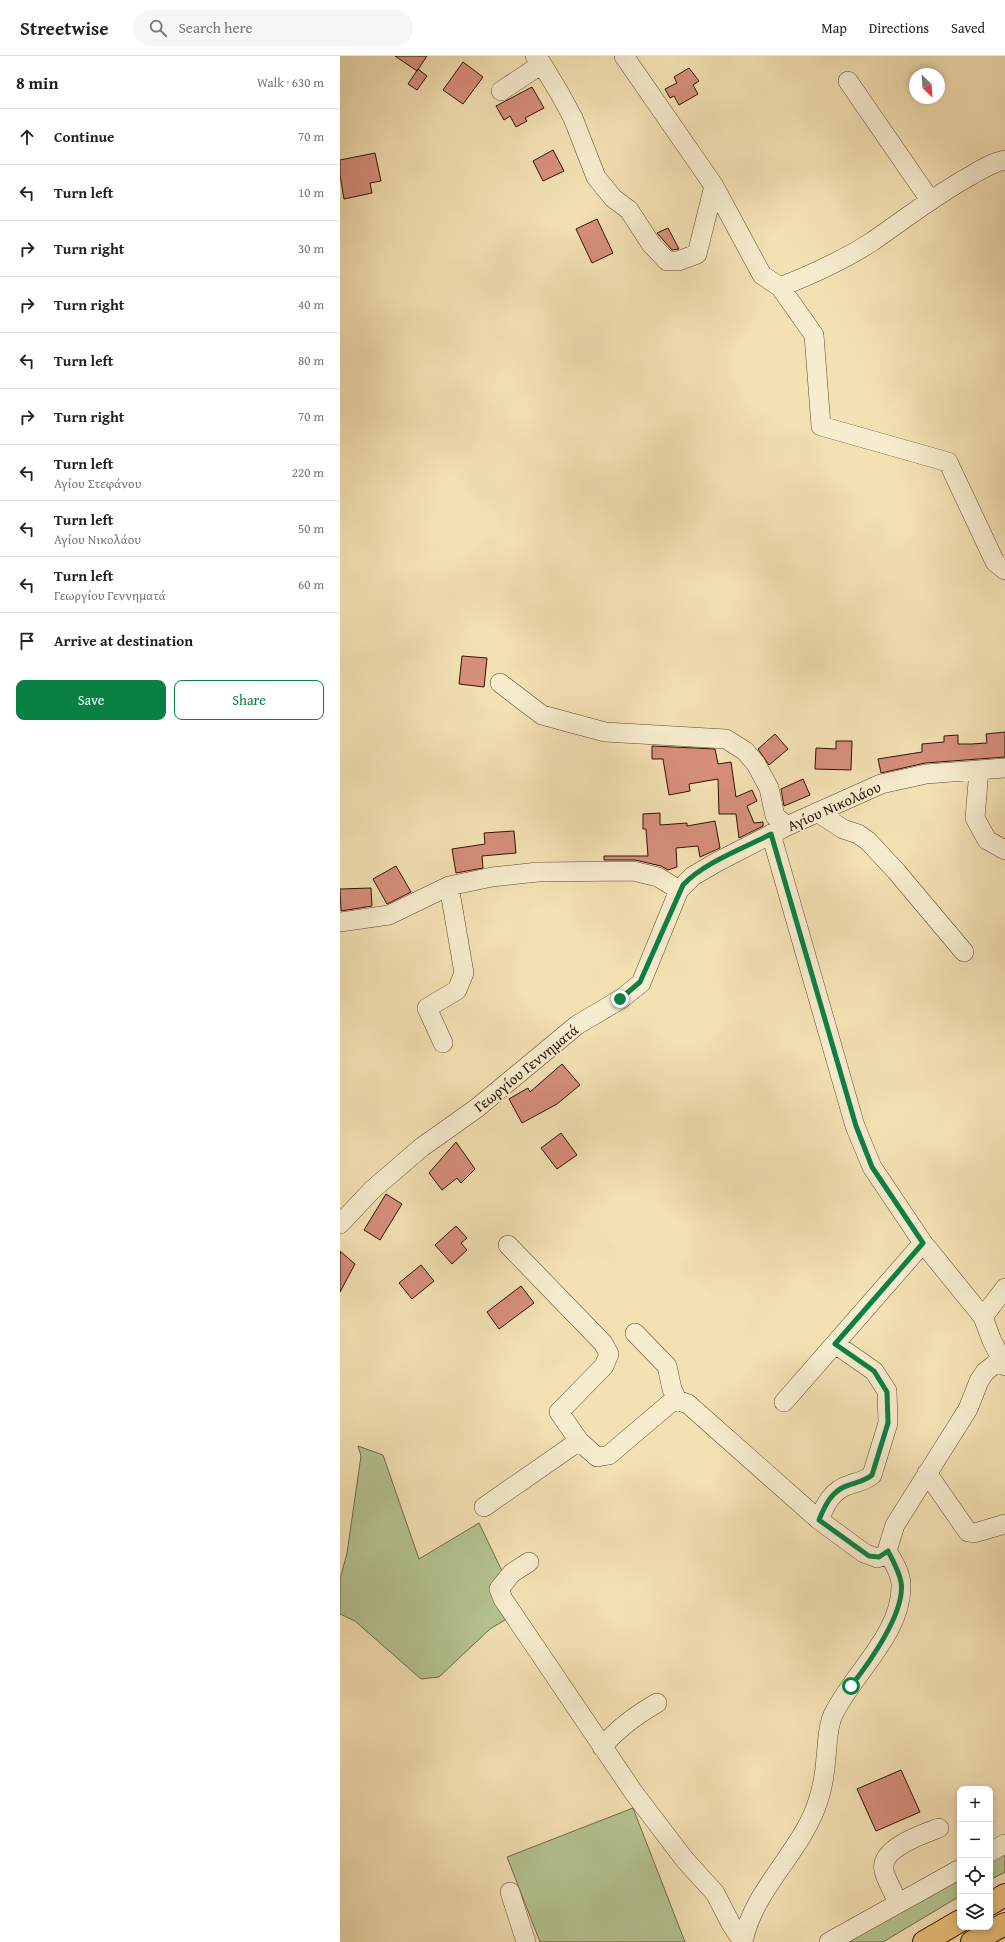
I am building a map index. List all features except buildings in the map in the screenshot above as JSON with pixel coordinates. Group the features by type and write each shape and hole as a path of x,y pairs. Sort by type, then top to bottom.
{"highway":[{"path":"993,1902 1005,1896"},
{"path":"924,1942 957,1923"},
{"path":"972,1942 1005,1924"}],"street":[{"path":"624,56 714,186 762,274 780,287 814,335 821,426 948,462 995,562 1005,570"},
{"path":"501,91 539,60 572,118 596,178 613,198 629,210 651,244 666,261 678,261 697,254 714,186"},
{"path":"848,81 930,200"},
{"path":"780,287 810,275 850,255 930,200 988,166 1005,160"},
{"path":"500,683 542,715 605,732 726,739 744,751 756,764 769,788 856,1126 872,1167 923,1243 983,1317 1003,1363 982,1376 974,1390 968,1409 895,1525 888,1551 879,1557 869,1556 819,1520 688,1404 677,1400 672,1389 667,1366 635,1333"},
{"name":"Αγίου Νικολάου","path":"679,890 693,876 717,862 779,830 881,784 933,773 1005,768"},
{"path":"979,770 975,818 987,840 1005,850"},
{"path":"817,812 843,829 858,834 868,841 896,871 964,952"},
{"path":"340,922 389,915 449,886 492,877 538,872 633,871 658,877 679,890"},
{"path":"444,1043 427,1008 457,990 464,973 449,886"},
{"name":"Γεωργίου Γεννηματά","path":"340,1224 372,1190 422,1147 478,1108 577,1025 620,999 640,982 679,890"},
{"path":"784,1402 923,1243"},
{"path":"508,1245 604,1343 609,1354 604,1366 559,1412 579,1441 597,1457 609,1455 669,1404 677,1400"},
{"path":"983,1317 1005,1288"},
{"path":"819,1520 824,1505 831,1496 846,1485 867,1480 872,1475 888,1423 887,1392 874,1371 835,1344"},
{"path":"484,1507 579,1441"},
{"path":"927,1473 968,1532 974,1533 1005,1524"},
{"path":"743,1942 749,1916 803,1835 816,1807 825,1776 827,1737 834,1714 885,1636 899,1603 901,1584 896,1566 888,1551"},
{"path":"529,1562 512,1574 499,1589 503,1599 602,1747 678,1851 715,1893 730,1924 743,1942"},
{"path":"602,1747 612,1735 632,1718 657,1703"},
{"path":"898,1903 884,1870 886,1859 903,1842 939,1828"},
{"path":"993,1850 1005,1844"},
{"path":"830,1942 957,1870"},
{"path":"510,1892 526,1942"}],"green space":[{"path":"358,1446 383,1455 419,1559 479,1523 502,1571 510,1617 490,1629 439,1677 421,1679 355,1621 340,1614 340,1579 347,1553 361,1456"},
{"path":"633,1808 685,1942 540,1942 507,1857"},
{"path":"1005,1847 1005,1872 993,1878 993,1858 993,1854"},
{"path":"957,1874 957,1898 883,1942 840,1942"}],"route":[{"path":"620,999 640,982 649,965 679,890 687,880 717,862 771,834 856,1126 872,1167 898,1203 923,1243 835,1344 874,1371 887,1392 888,1423 872,1475 867,1480 846,1485 831,1496 824,1505 819,1520 864,1554 877,1558 883,1556 888,1551 896,1566 901,1584 899,1603 885,1636 851,1686"}]}
